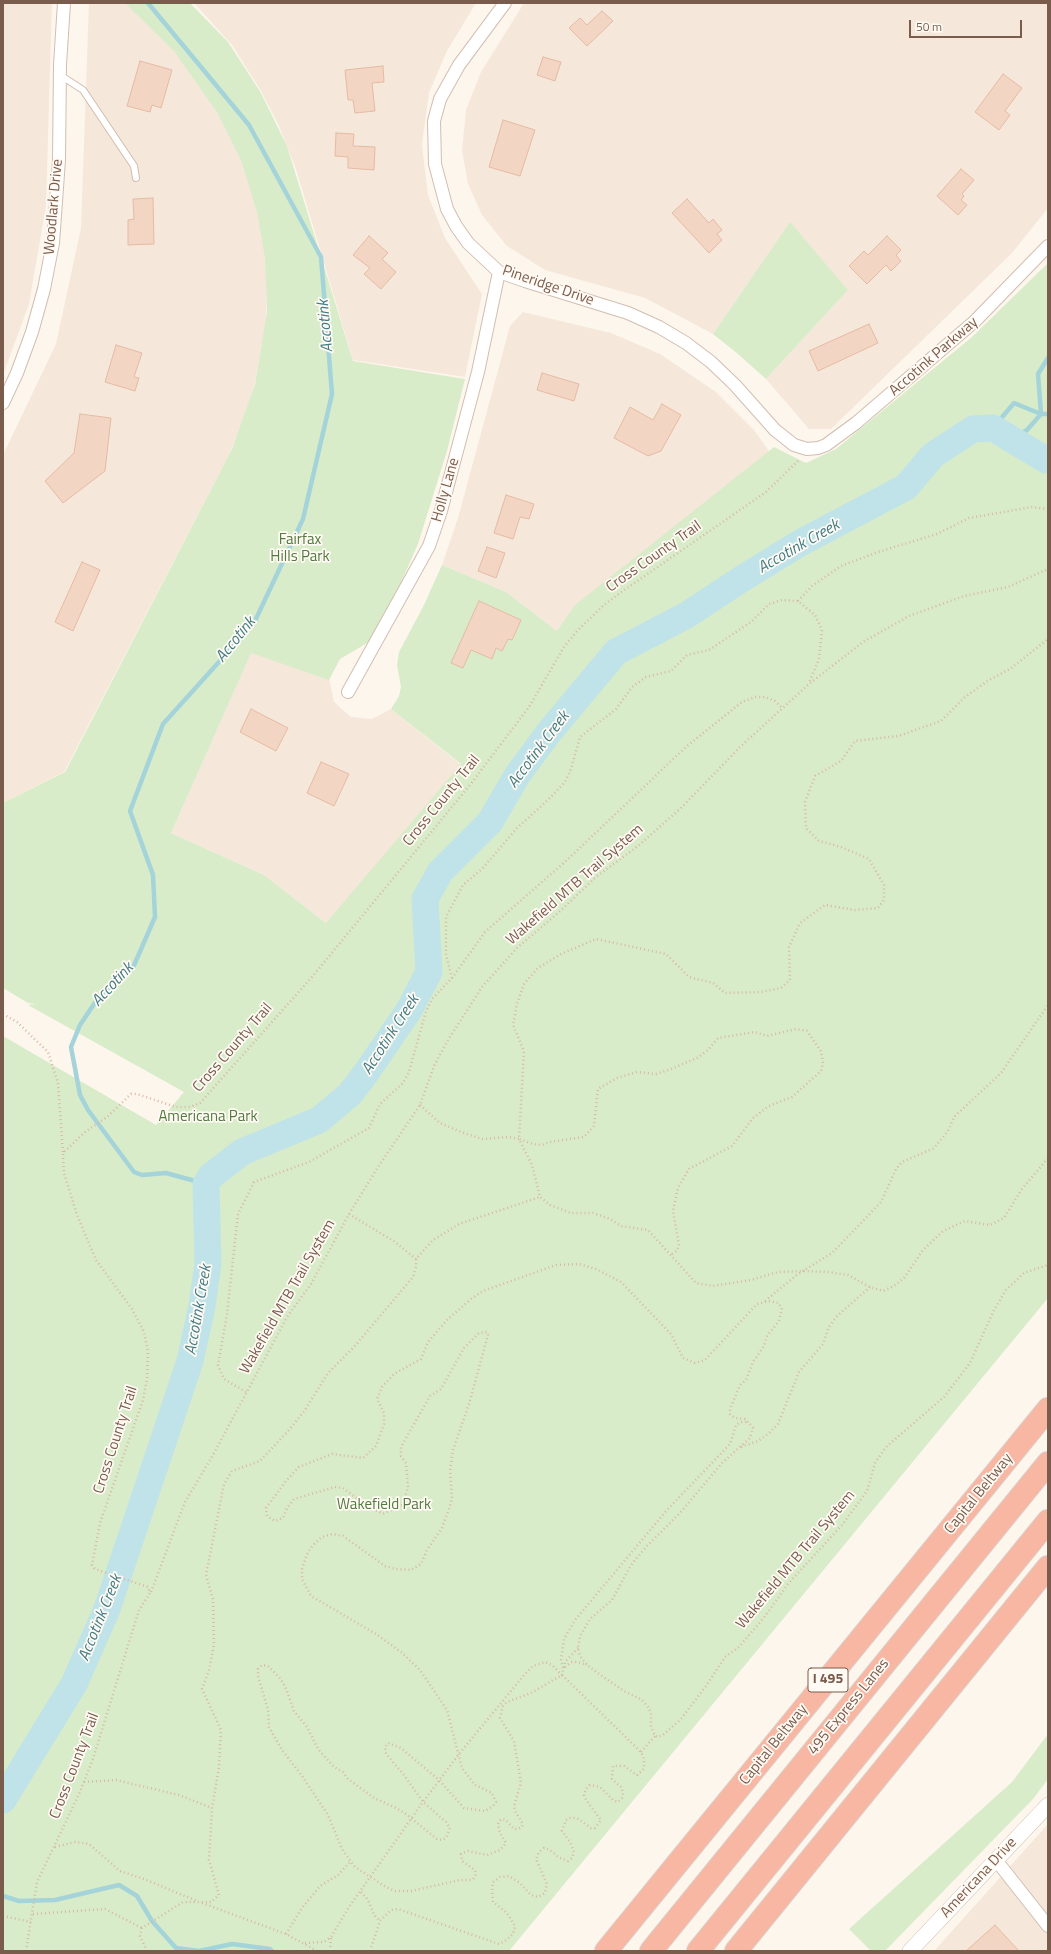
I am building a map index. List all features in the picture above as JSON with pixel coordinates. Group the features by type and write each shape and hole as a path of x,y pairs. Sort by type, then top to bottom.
{"highway":[{"name":"Capital Beltway","path":"606,1951 1048,1408"},
{"name":"495 Express Lanes","path":"651,1951 1048,1463"},
{"path":"698,1951 1048,1521"},
{"path":"736,1951 1048,1567"}],"street":[{"name":"Woodlark Drive","path":"3,403 17,373 32,332 44,289 53,242 59,160 60,75 64,3"},
{"name":"Pineridge Drive","path":"505,3 459,65 440,99 434,121 435,164 447,209 468,243 499,272 525,282 628,312 659,327 711,362 735,385 783,438 794,445 807,449"},
{"name":"Accotink Parkway","path":"807,449 826,445 885,399 975,321 1048,246"},
{"name":"Holly Lane","path":"348,692 429,546 441,511 478,372 499,272"},
{"name":"Americana Drive","path":"910,1951 1048,1805"},
{"path":"996,1860 1048,1926"}],"lane":[{"path":"60,75 83,90 134,166 136,178"}],"path":[{"name":"Cross County Trail","path":"33,1914 35,1888 43,1867 54,1847 84,1782 100,1736 139,1610 150,1593 149,1588 142,1584 93,1567 92,1560 100,1523 143,1400 147,1379 148,1352 144,1332 132,1309 96,1260 80,1222 64,1173 63,1153 85,1132 107,1117 131,1094 137,1094 176,1108 190,1107 200,1103 312,977 470,786 530,707 560,654 578,630 604,605 620,593 766,492 799,461 807,449"},
{"path":"452,978 446,955 446,917 463,885 482,869 517,828 545,804 565,782 571,769 580,737 616,709 632,687 646,678 671,672 687,655 709,650 751,622 769,604 782,600 798,601 812,586 841,566 878,552 937,534 969,518 1032,507 1048,510"},
{"name":"Wakefield MTB Trail System","path":"150,1593 185,1502 213,1455 287,1317 311,1284 349,1214 378,1167 420,1105 434,1066 448,1040 482,988 516,948 558,913 596,878 638,846 681,808 740,748 809,684 862,642 909,616 964,596 1008,586 1048,569"},
{"name":"Wakefield MTB Trail System","path":"798,601 815,615 822,630 819,660 809,684"},
{"path":"1048,639 1010,669 989,680 965,697 941,721 898,736 855,741 841,761 815,776 805,802 806,828 819,841 841,847 869,859 884,885 884,900 878,908 855,910 825,905 800,923 789,947 790,980 781,988 761,992 725,993 713,984 689,977 666,954 596,939 561,954 538,968 524,984 517,1004 513,1026 524,1051 519,1139 532,1165 540,1197 550,1205 570,1213 593,1213 610,1218 621,1226 648,1230 672,1254 696,1283 713,1286 751,1280 778,1272 828,1272 848,1275 870,1287 883,1291 894,1286 904,1278 922,1250 943,1231 965,1221 990,1224 1004,1218 1022,1189 1048,1158"},
{"name":"Wakefield MTB Trail System","path":"246,1392 224,1379 218,1365 227,1314 238,1214 254,1182 309,1162 369,1128 380,1104 403,1083 409,1072 426,1012 432,999 452,978 485,932 567,860 687,746 742,702 755,697 765,697 775,701 782,709"},
{"path":"764,1302 798,1274 832,1253 881,1202 896,1169 902,1162 934,1148 948,1131 954,1116 1001,1073 1048,1005"},
{"path":"3,1014 17,1022 48,1052 58,1084 63,1153"},
{"path":"420,1105 440,1123 482,1139 509,1137 542,1145 550,1142 584,1137 594,1126 598,1089 617,1078 637,1072 656,1074 671,1069 697,1058 708,1050 718,1038 755,1032 768,1036 796,1029 807,1031 821,1051 823,1063 821,1071 792,1097 769,1106 753,1118 732,1146 688,1169 678,1188 673,1211 679,1245 677,1251 672,1254"},
{"path":"147,1951 140,1936 142,1928 183,1902 211,1902 219,1895 209,1860 212,1808 219,1767 221,1730 202,1689 209,1670 214,1645 213,1598 206,1575 212,1537 224,1484 232,1471 260,1461 289,1430 305,1410 328,1373 354,1347 413,1277 416,1267 416,1259 433,1240 459,1224 540,1197"},
{"name":"Wakefield MTB Trail System","path":"349,1214 395,1242 416,1259"},
{"path":"502,1705 500,1718 514,1741 520,1776 521,1786 514,1806 514,1811 523,1824 522,1827 514,1829 506,1820 502,1819 498,1824 506,1843 500,1850 487,1855 468,1851 461,1854 462,1861 475,1870 476,1874 472,1880 460,1880 411,1891 395,1891 371,1877 351,1861 342,1849 328,1816 302,1776 282,1750 269,1727 265,1697 258,1676 258,1669 262,1665 268,1666 282,1682 294,1711 307,1727 325,1758 374,1798 396,1808 436,1839 442,1840 446,1838 450,1828 446,1822 423,1802 404,1775 386,1754 385,1747 388,1743 401,1748 439,1780 464,1808 485,1811 496,1802 496,1798 492,1793 475,1785 462,1768 447,1710 420,1670 401,1652 376,1634 311,1596 302,1579 302,1569 307,1554 313,1544 322,1537 332,1534 343,1536 385,1566 395,1569 411,1570 421,1564 427,1550 442,1528 450,1506 452,1498 450,1472 453,1450 469,1404 488,1335 487,1332 479,1333 464,1348 440,1389 430,1396 401,1447 401,1456 406,1463 408,1488 402,1504 383,1514 366,1505 343,1488 335,1487 294,1499 286,1508 283,1518 275,1521 267,1516 266,1508 272,1498 299,1467 332,1454 363,1458 376,1446 384,1424 384,1413 377,1399 382,1386 394,1374 421,1359 428,1342 447,1320 471,1299 484,1292 556,1265 579,1264 596,1269 621,1282 671,1334 683,1358 695,1363 705,1360 757,1304 770,1301 778,1303 782,1308 779,1322 767,1336 764,1346 753,1362 746,1380 740,1385 730,1409 730,1414 735,1418 744,1419 753,1428 750,1438 738,1447 722,1463 680,1513 646,1547 631,1565 612,1600 590,1619 580,1636 578,1648 580,1656 587,1665 645,1704 651,1714 651,1726 655,1736"},
{"name":"Wakefield MTB Trail System","path":"641,1752 655,1736 663,1735 681,1719 706,1686 725,1657 739,1647 766,1615 788,1584 842,1525 867,1491 875,1463 886,1447 944,1397 970,1363 994,1310 1006,1290 1024,1273 1048,1265"},
{"path":"738,1447 758,1441 778,1424 798,1372 823,1344 829,1327 836,1317 870,1287"},
{"path":"564,1669 561,1660 564,1639 575,1620 667,1510 730,1444 736,1425 741,1422 748,1422"},
{"path":"502,1705 531,1693 562,1674 568,1657 578,1648"},
{"path":"330,1951 331,1937 337,1925 423,1802 459,1754 502,1705 525,1674 539,1663 545,1662 552,1665 641,1752 645,1764 641,1773 637,1775 624,1766 613,1766 612,1779 622,1788 623,1793 622,1798 618,1802 613,1800 600,1787 590,1785 586,1789 584,1794 586,1800 601,1820 598,1826 592,1828 577,1818 570,1818 566,1820 562,1830 570,1842 574,1852 572,1858 568,1861 558,1857 550,1850 544,1848 539,1852 536,1859 547,1884 545,1893 538,1897 531,1895 520,1883 509,1876 500,1877 493,1882 492,1890 494,1902 507,1913 515,1926 513,1934 505,1942 499,1944 398,1909 391,1910 380,1922 370,1951"},
{"path":"564,1669 571,1662 587,1665"},
{"path":"84,1782 116,1780 178,1795 212,1808"},
{"path":"54,1847 74,1842 89,1844 120,1871 286,1934 305,1943 317,1951"},
{"path":"286,1934 302,1908 320,1886 338,1875 351,1861"},
{"path":"361,1892 368,1900 374,1915 380,1922"},
{"path":"26,1951 33,1914 105,1909 142,1928"},
{"path":"3,1916 31,1922"},
{"path":"305,1943 316,1944 324,1942 331,1937"}],"shaded area":[{"path":"3,3 52,3 46,206 29,304 3,375"},
{"path":"89,3 128,3 165,38 210,98 241,158 257,210 265,250 267,276 266,321 255,382 247,409 230,453 64,772 3,803 3,455 56,344 81,228"},
{"path":"194,3 476,3 447,51 429,93 422,144 428,195 445,238 482,294 465,377 353,360 296,169 279,126 261,91 232,45"},
{"path":"524,3 1048,3 1048,208 1012,253 831,429 809,429 766,379 848,290 790,223 713,334 645,298 545,270 507,246 482,215 468,184 462,150 466,110 481,72"},
{"path":"523,312 611,333 660,354 716,392 754,430 769,451 766,469 561,634 506,592 442,565 458,518 510,326"},
{"path":"251,651 329,678 334,702 351,717 372,719 391,709 461,765 335,930 264,875 171,833"},
{"path":"1048,1824 1048,1951 934,1951"}],"green space":[{"name":"Wakefield Park","path":"125,3 190,3 228,42 261,93 287,146 353,361 465,379 447,451 418,544 395,596 369,642 340,659 329,680 251,653 171,833 264,875 326,923 461,764 391,709 399,696 401,687 397,665 399,652 423,607 442,565 506,592 557,631 575,605 774,447 806,463 836,449 972,337 1048,263 1048,1298 509,1951 3,1951 3,1036 156,1125 184,1092 28,1005 35,1004 28,1003 3,988 3,803 65,772 232,449 255,384 267,312 265,258 257,212 241,160 217,112 174,51"},
{"path":"790,222 848,290 766,379 713,334"},
{"path":"1048,1734 1048,1779 1033,1799 885,1951 871,1951 849,1929 1012,1782"}],"building":[{"path":"602,11 613,21 587,46 569,28 580,18 587,25"},
{"path":"543,57 561,62 555,81 537,75"},
{"path":"140,61 172,70 161,108 152,105 150,112 127,106"},
{"path":"383,66 384,82 372,83 375,111 355,113 353,100 348,100 345,70"},
{"path":"1003,74 1022,88 1005,111 1010,115 999,130 975,112"},
{"path":"503,120 535,130 520,176 489,167"},
{"path":"336,133 354,134 353,146 375,147 374,170 348,168 348,157 335,156"},
{"path":"961,169 974,180 962,194 964,196 961,200 967,205 958,215 937,196"},
{"path":"153,198 154,244 128,245 128,220 134,219 133,199"},
{"path":"687,199 709,223 713,219 722,230 717,234 722,240 709,253 672,213"},
{"path":"369,236 388,253 382,259 396,272 381,289 364,274 370,268 353,255"},
{"path":"887,236 901,250 896,255 901,261 891,271 886,265 867,284 849,266 864,251 868,255"},
{"path":"869,324 878,343 818,371 809,351"},
{"path":"116,345 142,353 134,377 139,378 135,391 105,382"},
{"path":"542,373 579,384 574,401 537,390"},
{"path":"662,404 681,415 661,451 648,456 614,438 630,407 653,420"},
{"path":"80,414 111,418 105,471 63,503 45,481 74,453"},
{"path":"506,495 534,504 529,519 520,517 513,539 494,533"},
{"path":"487,547 505,553 496,578 478,571"},
{"path":"82,562 100,570 73,631 55,622"},
{"path":"479,601 521,620 512,640 508,639 502,651 496,648 492,659 471,650 463,668 451,663"},
{"path":"251,709 288,728 276,751 240,732"},
{"path":"321,762 349,774 334,806 307,793"},
{"path":"995,1925 1019,1951 966,1951"}],"waterway":[{"name":"Accotink","path":"148,3 249,125 321,257 332,394 303,519 254,623 163,724 130,811 153,875 155,917 132,970 100,995 80,1025 71,1047 80,1095 88,1110 134,1172 142,1175 166,1173 206,1184"},
{"name":"Accotink Creek","path":"1012,439 1027,430 1041,414 1038,374 1048,358"},
{"name":"Accotink Creek","path":"993,428 1014,403 1041,414 1048,414"},
{"name":"Accotink Creek","path":"3,1800 74,1684 107,1609 190,1361 202,1306 208,1263 206,1184 211,1176 242,1152 319,1120 350,1094 366,1073 409,1010 429,972 425,899 440,872 490,822 518,774 550,731 616,652 687,615 800,543 906,487 933,455 973,429 993,428 1046,460 1048,459"},
{"path":"3,1896 19,1901 55,1900 119,1885 137,1896 152,1921 176,1948 199,1951 232,1944 270,1949 272,1951"}],"park label":[{"name":"Fairfax Hills Park","path":"300,548"},
{"name":"Americana Park","path":"208,1117"}]}
